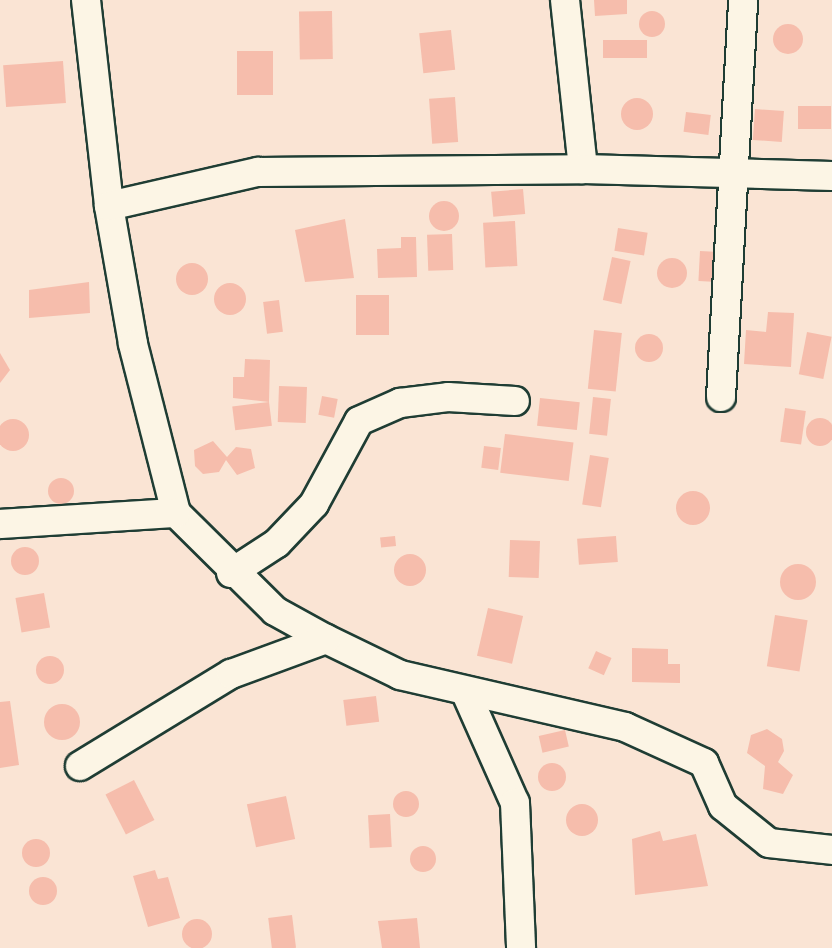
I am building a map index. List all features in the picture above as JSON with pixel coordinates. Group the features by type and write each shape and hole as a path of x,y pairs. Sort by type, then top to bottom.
{"street":[{"path":"86,0 109,206 133,344 176,513 231,573 275,611 326,639 400,675 466,693 625,727 704,763 723,806 769,843 832,850"},
{"path":"565,0 584,169"},
{"path":"721,397 730,170 743,0"},
{"path":"109,206 258,172 730,170 832,176"},
{"path":"231,573 277,543 314,504 359,421 400,403 448,397 515,401"},
{"path":"0,524 176,513"},
{"path":"80,766 231,674 326,639"},
{"path":"466,693 515,803 521,948"}],"building":[{"path":"594,0 627,0 627,14 595,16"},
{"path":"332,11 333,59 300,60 299,12"},
{"path":"652,11 661,15 665,24 661,33 652,37 643,33 639,24 643,15"},
{"path":"788,24 799,28 803,39 799,50 788,54 777,50 773,39 777,28"},
{"path":"451,30 455,70 423,73 419,33"},
{"path":"603,40 647,40 647,58 603,58"},
{"path":"237,51 273,51 273,95 237,95"},
{"path":"63,61 66,103 6,107 3,65"},
{"path":"455,97 458,142 432,144 429,99"},
{"path":"637,98 648,103 653,114 648,125 637,130 626,125 621,114 626,103"},
{"path":"798,106 831,106 831,129 798,129"},
{"path":"755,109 784,111 782,142 753,140"},
{"path":"686,112 711,115 708,135 684,132"},
{"path":"523,189 525,214 493,217 491,192"},
{"path":"444,201 450,202 458,210 458,222 450,230 444,231 438,230 430,222 429,216 430,210 438,202"},
{"path":"345,219 354,278 305,282 295,230"},
{"path":"515,221 517,266 485,268 483,223"},
{"path":"618,228 648,233 644,255 614,251"},
{"path":"452,234 453,270 428,271 427,235"},
{"path":"401,237 416,237 417,277 378,278 377,249 401,248"},
{"path":"700,251 719,252 717,282 698,281"},
{"path":"612,257 631,261 621,304 603,300"},
{"path":"672,258 678,259 686,267 686,279 678,287 672,288 666,287 658,279 657,273 658,267 666,259"},
{"path":"192,263 203,268 208,279 203,290 192,295 181,290 176,279 181,268"},
{"path":"89,282 90,313 29,318 29,290"},
{"path":"230,283 241,288 246,299 241,310 230,315 219,310 214,299 219,288"},
{"path":"356,295 389,295 389,335 356,335"},
{"path":"279,300 283,332 267,334 263,302"},
{"path":"768,312 794,313 791,367 744,364 746,330 766,332"},
{"path":"594,330 622,333 616,392 588,389"},
{"path":"807,332 832,337 823,379 799,374"},
{"path":"649,334 659,338 663,348 659,358 649,362 639,358 635,348 639,338"},
{"path":"0,353 10,370 0,383"},
{"path":"245,359 270,360 269,402 233,398 233,377 244,377"},
{"path":"279,386 307,387 306,423 278,422"},
{"path":"322,396 338,399 334,418 318,415"},
{"path":"593,397 611,399 607,436 589,434"},
{"path":"540,398 580,402 577,430 537,426"},
{"path":"269,402 272,426 235,430 232,407"},
{"path":"785,408 806,411 801,445 780,442"},
{"path":"820,418 830,422 834,432 830,442 820,446 810,442 806,432 810,422"},
{"path":"13,419 24,424 29,435 24,446 13,451 2,446 -3,435 2,424"},
{"path":"505,434 573,442 569,481 500,473"},
{"path":"213,441 227,457 236,447 251,449 255,468 237,475 226,460 219,472 203,474 195,466 194,450"},
{"path":"484,446 501,448 498,470 481,468"},
{"path":"590,455 609,458 601,507 582,504"},
{"path":"61,478 70,482 74,491 70,500 61,504 52,500 48,491 52,482"},
{"path":"693,491 705,496 710,508 705,520 693,525 681,520 676,508 681,496"},
{"path":"395,536 396,546 381,548 380,538"},
{"path":"616,536 618,562 579,565 577,539"},
{"path":"510,540 540,541 539,578 509,577"},
{"path":"25,547 35,551 39,561 35,571 25,575 15,571 11,561 15,551"},
{"path":"410,554 421,559 426,570 421,581 410,586 399,581 394,570 399,559"},
{"path":"798,564 811,569 816,582 811,595 798,600 785,595 780,582 785,569"},
{"path":"44,593 50,627 22,633 15,598"},
{"path":"488,608 523,616 512,664 477,656"},
{"path":"775,615 808,620 799,672 767,666"},
{"path":"632,648 668,649 668,664 680,664 680,683 632,682"},
{"path":"596,651 612,658 604,675 588,668"},
{"path":"50,656 60,660 64,670 60,680 50,684 40,680 36,670 40,660"},
{"path":"376,696 379,722 346,726 343,700"},
{"path":"10,701 19,765 0,768 0,702"},
{"path":"62,704 75,709 80,722 75,735 62,740 49,735 44,722 49,709"},
{"path":"767,729 782,739 784,751 778,762 793,775 783,794 763,789 765,766 747,753 751,735"},
{"path":"565,730 569,747 543,753 539,736"},
{"path":"552,763 562,767 566,777 562,787 552,791 542,787 538,777 542,767"},
{"path":"134,780 154,820 126,835 105,795"},
{"path":"406,791 415,795 419,804 415,813 406,817 397,813 393,804 397,795"},
{"path":"286,796 295,839 256,847 247,804"},
{"path":"582,804 593,809 598,820 593,831 582,836 571,831 566,820 571,809"},
{"path":"390,814 392,847 370,848 368,815"},
{"path":"660,831 663,841 696,834 708,886 635,895 632,839"},
{"path":"36,839 46,843 50,853 46,863 36,867 26,863 22,853 26,843"},
{"path":"423,846 432,850 436,859 432,868 423,872 414,868 410,859 414,850"},
{"path":"155,870 158,879 168,877 180,918 148,927 133,876"},
{"path":"43,877 53,881 57,891 53,901 43,905 33,901 29,891 33,881"},
{"path":"292,915 296,948 272,948 268,918"},
{"path":"417,918 420,948 382,948 378,921"},
{"path":"197,919 208,923 212,934 208,945 197,949 186,945 182,934 186,923"}]}
